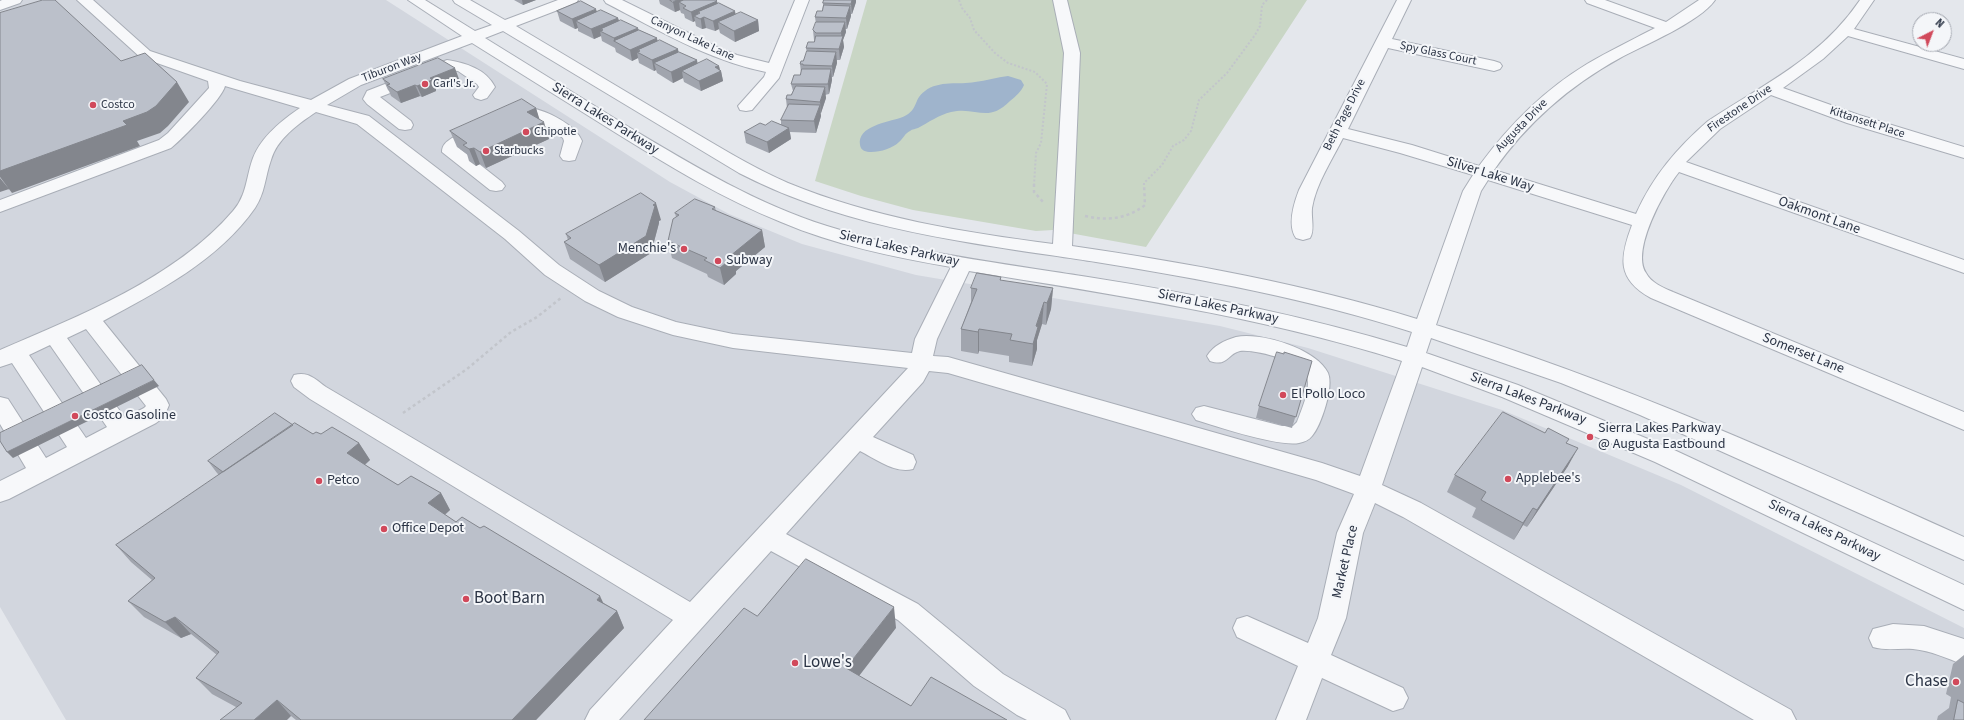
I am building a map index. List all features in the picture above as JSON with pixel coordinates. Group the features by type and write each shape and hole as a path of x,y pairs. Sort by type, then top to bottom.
{"street":[{"path":"0,6 16,0"},
{"path":"84,0 146,54 216,78 351,116 368,123 512,234 552,270 592,296 625,312 673,328 733,340 787,348 923,361 960,368 1297,464 1368,489 1433,522 1781,720"},
{"name":"Sierra Lakes Parkway","path":"415,0 688,171 771,212 822,231 870,244 963,263 1218,306 1351,338 1414,357 1466,374 1589,422 1707,475 1964,598"},
{"name":"Sierra Lakes Parkway","path":"460,0 737,164 793,191 863,215 945,234 1062,251 1244,282 1346,306 1425,328 1527,362 1646,407 1797,473 1964,549"},
{"path":"473,37 571,0"},
{"name":"Canyon Lake Lane","path":"611,0 714,52 738,61 775,69"},
{"path":"746,106 765,87 775,69 802,0"},
{"path":"1060,0 1072,53 1062,251"},
{"name":"Beth Page Drive","path":"1303,234 1301,218 1303,204 1308,190 1404,0"},
{"path":"1592,0 1667,28"},
{"name":"Augusta Drive","path":"1414,357 1472,191 1482,172 1499,148 1516,129 1560,89 1613,55 1667,28 1708,0"},
{"name":"Firestone Drive","path":"1643,283 1637,276 1632,260 1642,222 1655,192 1674,164 1714,125 1819,56 1846,31 1867,0"},
{"path":"1846,31 1964,64"},
{"name":"Tiburon Way","path":"8,356 90,319 176,269 222,234 243,211 252,198 256,188 261,162 271,142 286,126 314,106 355,82 473,37"},
{"name":"Spy Glass Court","path":"1383,42 1494,66"},
{"path":"405,124 373,101 371,99 373,94 441,66 454,64 462,66 484,81 487,88 481,95"},
{"path":"0,206 165,144 174,137 213,94 216,88 216,78"},
{"name":"Kittansett Place","path":"1770,89 1853,119 1964,153"},
{"path":"496,186 451,152 451,147 458,142 530,113 538,114 571,135 573,141 569,156"},
{"name":"Silver Lake Way","path":"1337,131 1406,149 1642,222"},
{"name":"Oakmont Lane","path":"1674,164 1964,267"},
{"path":"600,720 915,376 923,361 922,350 926,339 963,263"},
{"name":"Somerset Lane","path":"1643,283 1681,304 1964,421"},
{"path":"0,492 122,431 151,416 155,412 158,405 90,319"},
{"path":"54,335 122,431"},
{"path":"1204,414 1282,435 1298,435 1308,427 1319,384 1317,373 1312,366 1306,361 1292,355 1246,344 1231,346 1218,356"},
{"path":"8,356 82,450"},
{"name":"Market Place","path":"1291,720 1332,618 1350,533 1368,489 1414,357"},
{"path":"302,381 318,394 693,618"},
{"path":"0,405 41,471"},
{"path":"857,439 904,462"},
{"path":"768,536 908,612 986,678 1009,695 1055,720"},
{"path":"1247,628 1393,698"},
{"path":"1883,638 1912,636 1938,642 1964,652"}],"path":[{"path":"959,0 960,6 971,20 974,29 1001,59 1009,63 1032,69 1039,74 1046,84 1041,143 1036,153 1034,192 1049,206 1090,218 1108,220 1138,212 1145,205 1144,183 1162,165 1173,146 1184,140 1191,131 1198,100 1228,73 1255,35 1260,26 1262,5 1267,0"},
{"path":"403,413 467,369 511,332 537,317 565,296"}],"shaded area":[{"path":"0,0 386,0 670,182 729,214 802,244 916,275 1220,326 1308,348 1502,410 1681,485 1964,628 1964,720 66,720 0,607"}],"green space":[{"path":"867,0 1307,0 1146,247 1053,230 1036,231 913,210 861,196 815,181"}],"water":[{"path":"1008,76 1021,80 1024,85 1016,96 995,112 982,113 960,111 947,113 911,130 894,146 879,151 869,152 861,149 860,139 863,133 874,126 900,118 911,112 921,94 936,85 969,83"}],"building":[{"name":"Costco","path":"43,0 55,0 121,61 145,53 177,82 156,106 147,112 123,121 127,125 0,171 0,13"},
{"path":"684,0 717,1 691,12 683,8 686,6 679,2"},
{"path":"824,0 852,0 851,4 823,3"},
{"path":"581,1 596,9 572,19 557,11"},
{"path":"719,3 735,11 713,21 704,17 700,19 694,16 700,13 698,12"},
{"path":"824,5 850,6 846,18 815,17 817,11 822,11"},
{"path":"601,10 618,18 591,29 576,21"},
{"path":"741,12 758,20 734,31 718,22"},
{"path":"621,20 638,28 614,38 600,31 603,30 601,29"},
{"path":"816,22 845,22 841,33 816,33 813,30"},
{"path":"639,30 657,38 630,50 614,41"},
{"path":"816,36 843,36 839,49 806,48 808,42 814,42"},
{"path":"660,40 678,49 652,60 637,52 640,51 638,50"},
{"path":"807,51 836,52 832,66 800,64 801,61 803,61"},
{"path":"679,52 697,60 671,72 654,63"},
{"path":"438,58 455,68 430,78 432,80 397,92 387,85 390,84 383,79"},
{"path":"707,59 719,66 715,67 721,71 699,81 682,71"},
{"path":"802,69 831,69 828,84 791,84 794,75 800,75"},
{"path":"796,86 825,87 820,102 786,99 787,95 791,95"},
{"path":"522,99 536,108 527,112 544,122 480,152 474,148 469,149 463,145 467,143 450,131"},
{"path":"789,104 820,105 814,121 781,120"},
{"path":"772,121 789,128 767,142 744,132 760,123 765,125"},
{"path":"641,193 656,203 653,205 655,206 646,236 599,265 564,242 571,238 566,234"},
{"path":"695,199 715,207 712,209 762,230 730,256 733,257 720,268 704,260 707,258 668,241 673,219 679,215 675,213"},
{"path":"977,273 1001,277 1000,280 1053,288 1047,303 1044,302 1036,326 1038,327 1033,344 1010,340 1012,334 979,329 978,332 961,329 977,289 971,288"},
{"name":"El Pollo Loco","path":"1277,352 1284,354 1284,352 1312,361 1296,417 1259,406"},
{"path":"142,365 154,380 7,452 0,441 0,433"},
{"name":"Applebee's","path":"1503,412 1545,433 1548,428 1569,439 1566,443 1578,448 1537,510 1533,508 1523,523 1481,500 1486,492 1455,475"},
{"path":"275,413 293,425 223,472 208,461"},
{"path":"295,423 313,434 316,432 321,434 332,427 359,443 347,453 370,468 398,485 411,476 441,493 428,503 456,522 462,517 480,528 484,526 600,596 597,600 617,611 512,720 301,720 277,700 254,720 220,720 242,703 196,678 219,652 175,617 165,622 128,601 155,578 116,545"},
{"name":"Lowe's","path":"806,559 894,607 846,668 911,706 931,677 1007,720 644,720 744,608 757,616"},
{"path":"1958,700 1964,703 1964,720 1954,720"}],"place":[{"name":"Carl's Jr.","path":"425,84"},
{"name":"Costco","path":"93,105"},
{"name":"Chipotle","path":"526,132"},
{"name":"Starbucks","path":"486,151"},
{"name":"Menchie's","path":"684,249"},
{"name":"Subway","path":"718,261"},
{"name":"El Pollo Loco","path":"1283,395"},
{"name":"Costco Gasoline","path":"75,416"},
{"name":"Sierra Lakes Parkway @ Augusta Eastbound","path":"1590,437"},
{"name":"Applebee's","path":"1508,479"},
{"name":"Petco","path":"319,481"},
{"name":"Office Depot","path":"384,529"},
{"name":"Boot Barn","path":"466,599"},
{"name":"Lowe's","path":"795,663"},
{"name":"Chase","path":"1956,682"}]}
